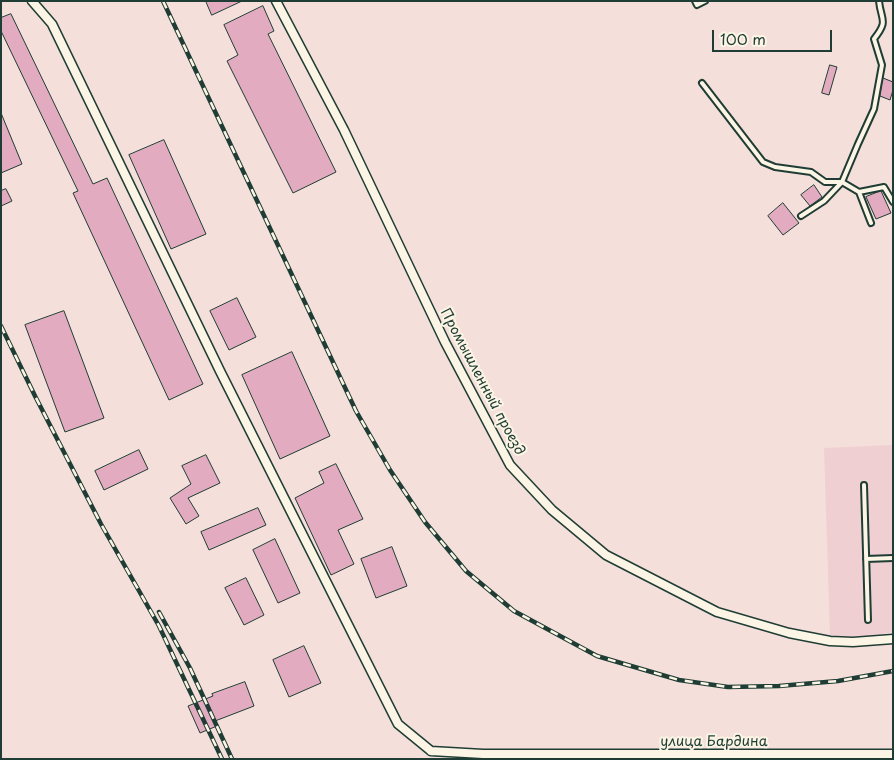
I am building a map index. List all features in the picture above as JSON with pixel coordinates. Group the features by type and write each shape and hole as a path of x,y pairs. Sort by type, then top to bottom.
{"street":[{"path":"32,1 52,24 220,371 398,724 431,755"},
{"name":"Промышленный проезд","path":"276,1 344,130 445,342 510,465 552,510 606,555 717,612 789,633 830,641 853,642 893,639"},
{"name":"улица Бардина","path":"431,755 893,754"}],"lane":[{"path":"695,1 697,5 705,1"},
{"path":"801,216 824,201 842,182 874,109 882,65 874,39 883,28 883,14 879,1"},
{"path":"702,83 763,162 775,167 811,172 825,182 842,182 859,192 871,223"},
{"path":"859,192 884,187 893,202"},
{"path":"864,485 868,620"},
{"path":"866,559 893,558"}],"shaded area":[{"path":"893,445 893,632 862,637 830,635 824,448"}],"building":[{"path":"206,1 242,1 212,15"},
{"path":"263,6 274,31 268,34 336,172 293,193 227,61 238,55 224,25"},
{"path":"11,14 93,184 107,178 203,384 169,400 73,193 78,191 1,31 1,18"},
{"path":"830,65 837,67 829,95 822,93"},
{"path":"883,78 893,82 890,100 880,96"},
{"path":"1,113 22,164 1,173"},
{"path":"164,140 206,234 171,249 129,155"},
{"path":"814,185 822,197 810,206 801,195"},
{"path":"6,189 12,201 1,206 1,191"},
{"path":"881,191 891,213 876,219 866,197"},
{"path":"783,203 799,223 783,235 768,216"},
{"path":"237,298 256,337 229,350 210,311"},
{"path":"64,311 104,418 65,432 25,325"},
{"path":"292,352 330,436 280,459 242,375"},
{"path":"139,450 148,469 104,490 95,471"},
{"path":"206,455 220,483 188,498 199,516 186,524 170,498 191,484 182,466"},
{"path":"336,464 363,519 338,530 354,564 331,575 295,498 324,483 319,472"},
{"path":"258,508 266,525 209,550 201,532"},
{"path":"275,539 300,593 278,603 253,550"},
{"path":"392,547 407,586 376,598 361,559"},
{"path":"246,578 264,615 244,625 225,588"},
{"path":"304,646 321,683 289,697 273,660"},
{"path":"245,682 254,706 215,721 217,726 200,733 188,706 213,696 212,694"}],"railway":[{"path":"163,1 356,411 390,470 425,522 466,571 514,611 597,656 679,680 728,687 779,686 838,681 893,671"},
{"path":"1,326 101,524 159,626 222,759"},
{"path":"159,612 190,668 232,759"}]}
